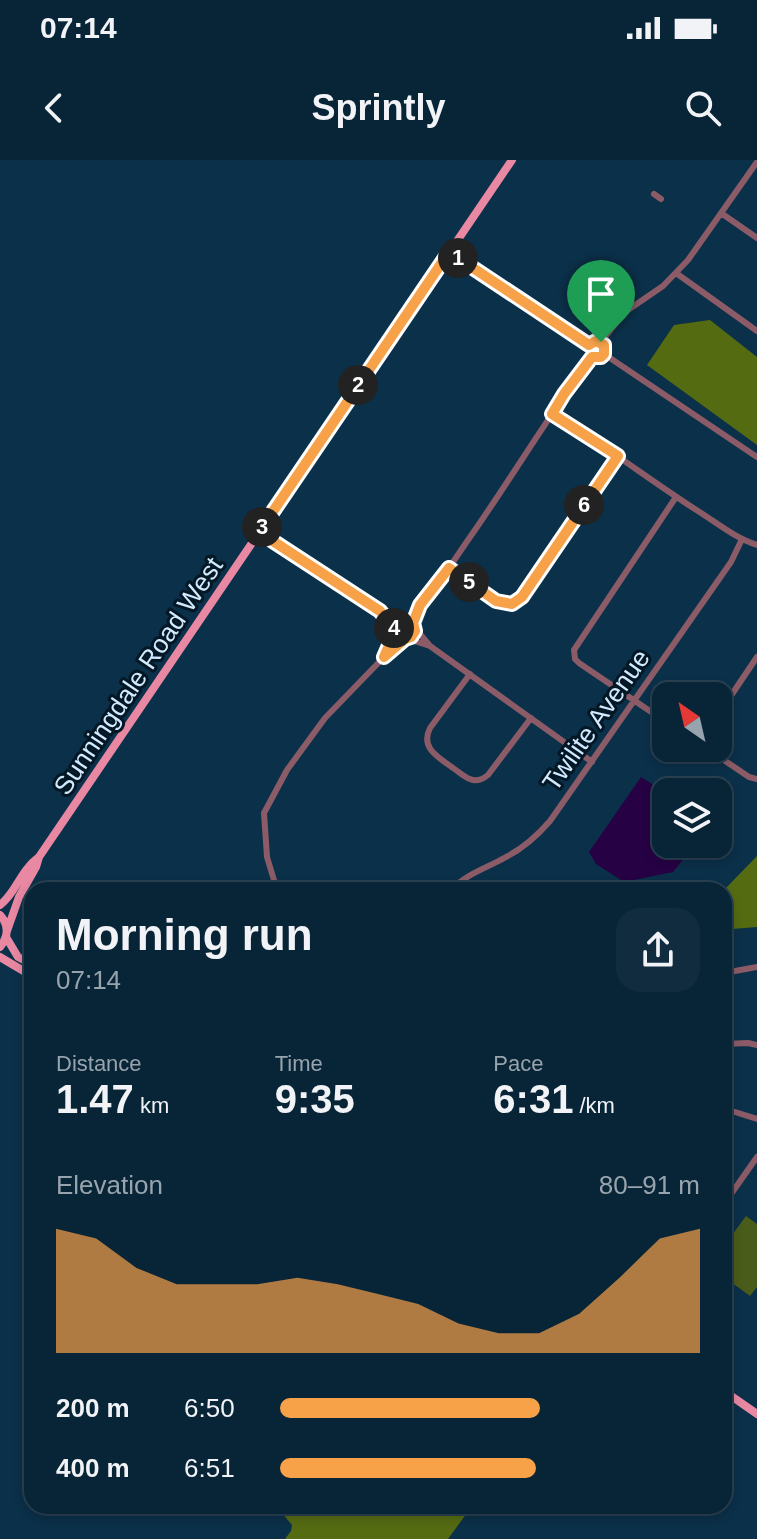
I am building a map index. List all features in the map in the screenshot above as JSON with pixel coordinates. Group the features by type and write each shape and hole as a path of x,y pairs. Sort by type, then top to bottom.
{"main road":[{"name":"Sunningdale Road West","path":"0,905 11,893 22,872 39,857 512,160"},
{"name":"Sunningdale Road West","path":"28,882 39,857"},
{"name":"Sunningdale Road West","path":"0,947 24,888"},
{"path":"0,915 18,957 24,960"},
{"path":"0,957 24,971"},
{"path":"732,1397 757,1414"}],"street":[{"path":"601,342 625,312 663,286 688,260 757,162"},
{"path":"654,194 661,199"},
{"path":"721,213 757,238"},
{"path":"449,252 589,345"},
{"path":"676,273 757,331"},
{"path":"589,345 596,341 606,348 601,357 592,357"},
{"path":"589,345 592,357"},
{"path":"604,354 757,457"},
{"path":"384,657 394,630 409,622 449,568 564,394 592,357"},
{"path":"552,414 676,497 742,539 757,545"},
{"path":"449,568 496,601 512,604 522,597 618,456"},
{"path":"652,713 579,663 574,650 676,497"},
{"path":"259,532 380,611 409,622 430,646 592,762"},
{"name":"Twilite Avenue","path":"462,882 531,841 550,821 731,562 742,539"},
{"path":"380,611 399,637 430,646"},
{"path":"275,882 267,857 264,813 287,770 325,718 384,657 413,635 409,622"},
{"path":"732,694 757,657"},
{"path":"470,674 426,736 431,751 470,780 480,780 488,775 531,718"},
{"path":"727,762 757,779"},
{"path":"732,972 757,967"},
{"path":"732,1044 757,1045"},
{"path":"732,1112 757,1119"},
{"path":"732,1193 757,1157"}],"green space":[{"path":"710,320 757,357 757,445 647,365 674,325"},
{"path":"757,856 757,927 732,929 732,882"},
{"path":"746,1216 757,1224 757,1287 750,1296 732,1283 732,1235"},
{"path":"283,1514 466,1514 448,1539 285,1539 292,1525"}],"shaded area":[{"path":"641,777 652,784 652,858 684,858 673,872 624,882 596,864 589,852"}],"route":[{"path":"449,252 589,345 601,342 606,348 604,354 592,357 552,414 618,456 522,597 512,604 496,601 449,568 420,605 413,623 413,635 384,657 395,632 380,611 259,532 449,252"}]}
